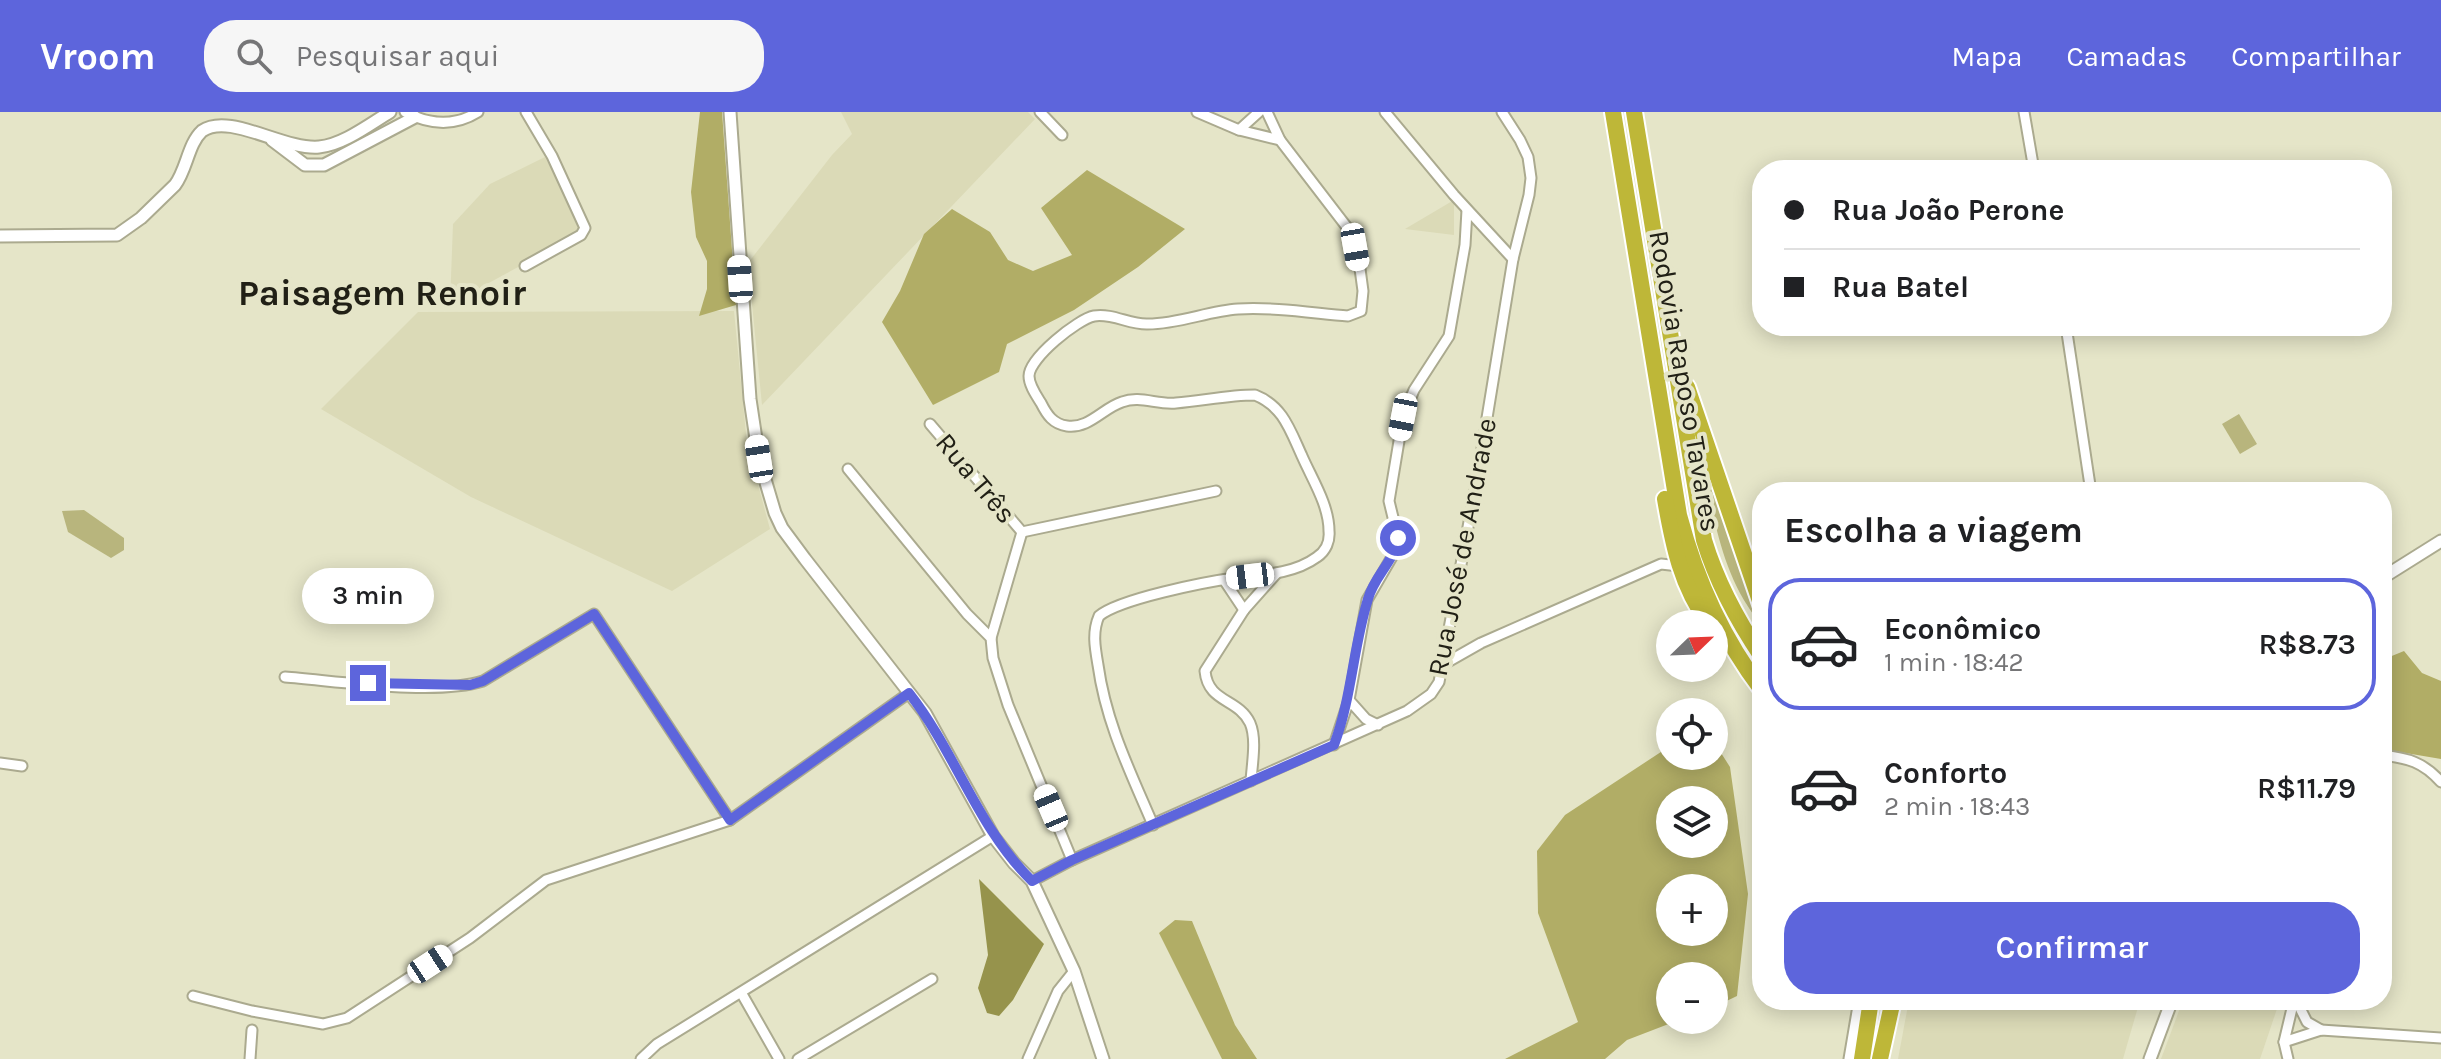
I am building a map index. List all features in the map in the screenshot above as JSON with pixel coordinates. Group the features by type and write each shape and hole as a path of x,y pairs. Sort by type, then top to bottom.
{"highway":[{"name":"Rodovia Raposo Tavares","path":"1613,112 1679,515 1689,553 1713,614 1752,676"},
{"name":"Rodovia Raposo Tavares","path":"1634,112 1704,540 1726,598 1752,641"},
{"path":"1670,336 1752,578"},
{"path":"1658,389 1662,473 1672,536 1679,566 1700,610"},
{"path":"1728,648 1752,678"},
{"path":"1862,1059 1869,1010"},
{"path":"1880,1059 1891,1010"}],"street":[{"path":"0,236 117,235 175,185 196,138 211,125 227,121 269,137 303,146 322,147 390,112"},
{"path":"269,137 295,160 305,165 324,165 410,115 446,124 457,123 478,112"},
{"path":"525,266 581,235 585,228 552,156 526,112"},
{"path":"730,112 750,399 767,491 782,528 909,693 936,732 993,836 1032,881 1074,971 1103,1059"},
{"path":"1040,112 1062,135"},
{"path":"1197,112 1239,130 1280,140"},
{"path":"1239,130 1259,112"},
{"path":"1153,825 1108,719 1094,640 1099,616 1115,605 1224,580 1296,568 1325,550 1330,532 1325,509 1286,420 1267,399 1255,395 1176,403 1137,398 1114,405 1085,424 1066,426 1048,415 1029,376 1031,364 1079,323 1096,316 1152,325 1238,309 1348,316 1361,311 1364,305 1356,239 1280,140 1267,112"},
{"path":"1385,112 1467,210 1513,259"},
{"name":"Rua José de Andrade","path":"1032,881 1072,860 1407,711 1431,694 1439,682 1513,259 1531,178 1528,157 1502,112"},
{"path":"2024,112 2032,160"},
{"path":"1334,745 1349,700 1367,600 1396,550 1398,538 1389,501 1403,417 1414,390 1449,336 1465,245 1467,210"},
{"path":"2068,336 2089,482"},
{"name":"Rua Três","path":"930,424 1022,532"},
{"path":"848,469 967,614 991,638"},
{"path":"1072,860 1003,692 993,658 991,638 1022,532 1216,491"},
{"path":"1661,564 1672,536"},
{"path":"2392,572 2441,541"},
{"path":"1444,664 1481,643 1661,564 1679,566"},
{"path":"1251,781 1253,736 1250,724 1233,705 1211,690 1205,671 1244,610 1277,573"},
{"path":"1224,580 1244,610"},
{"path":"285,677 396,686 470,685 483,681 594,614 730,820"},
{"path":"193,996 323,1024 347,1018 470,938 546,880 730,820 909,693"},
{"path":"1349,700 1357,711 1378,725"},
{"path":"2392,756 2420,763 2441,782"},
{"path":"0,763 22,766"},
{"path":"641,1059 657,1044 993,836"},
{"path":"1028,1059 1058,991 1074,971"},
{"path":"798,1059 932,979"},
{"path":"742,994 779,1059"},
{"path":"1850,1059 1858,1010"},
{"path":"2150,1059 2168,1010"},
{"path":"2288,1059 2284,1042 2292,1010"},
{"path":"2300,1010 2307,1022 2321,1030"},
{"path":"250,1059 252,1030"},
{"path":"2284,1042 2321,1030 2441,1038"}],"shaded area":[{"path":"700,112 722,112 736,305 699,316 707,289 707,261 696,237 691,192"},
{"path":"841,112 1028,112 1035,119 762,405 748,263 852,134"},
{"path":"545,157 579,223 579,234 450,304 453,224 490,184"},
{"path":"1087,170 1185,229 1138,267 1074,310 1007,344 999,372 933,405 882,322 900,291 924,234 952,209 990,232 1008,260 1033,271 1072,255 1041,208"},
{"path":"1454,200 1454,235 1405,229"},
{"path":"734,311 747,444 770,529 672,591 471,497 321,409 418,312"},
{"path":"2239,414 2257,444 2240,454 2222,424"},
{"path":"1699,439 1752,611 1724,556"},
{"path":"84,510 124,538 124,550 111,558 68,532 62,511"},
{"path":"2404,651 2422,673 2441,681 2441,759 2392,751 2392,656"},
{"path":"1656,755 1656,770 1728,770 1728,764 1748,894 1737,996 1728,1000 1728,962 1656,962 1656,1029 1627,1040 1605,1059 1505,1059 1578,1022 1538,913 1537,851 1565,815"},
{"path":"979,879 1044,944 1013,1000 999,1016 987,1013 978,988 988,955"},
{"path":"1175,920 1192,921 1235,1025 1257,1059 1222,1059 1159,933"},
{"path":"1907,1010 2137,1010 2123,1059 1898,1059"},
{"path":"2179,1010 2277,1010 2260,1059 2161,1059"}],"district":[{"name":"Paisagem Renoir","path":"382,293"}],"route":[{"path":"368,683 396,686 470,685 483,681 594,614 730,820 909,693 925,713 993,836 1032,881 1072,860 1334,745 1349,700 1367,600 1396,550 1398,538"}]}
